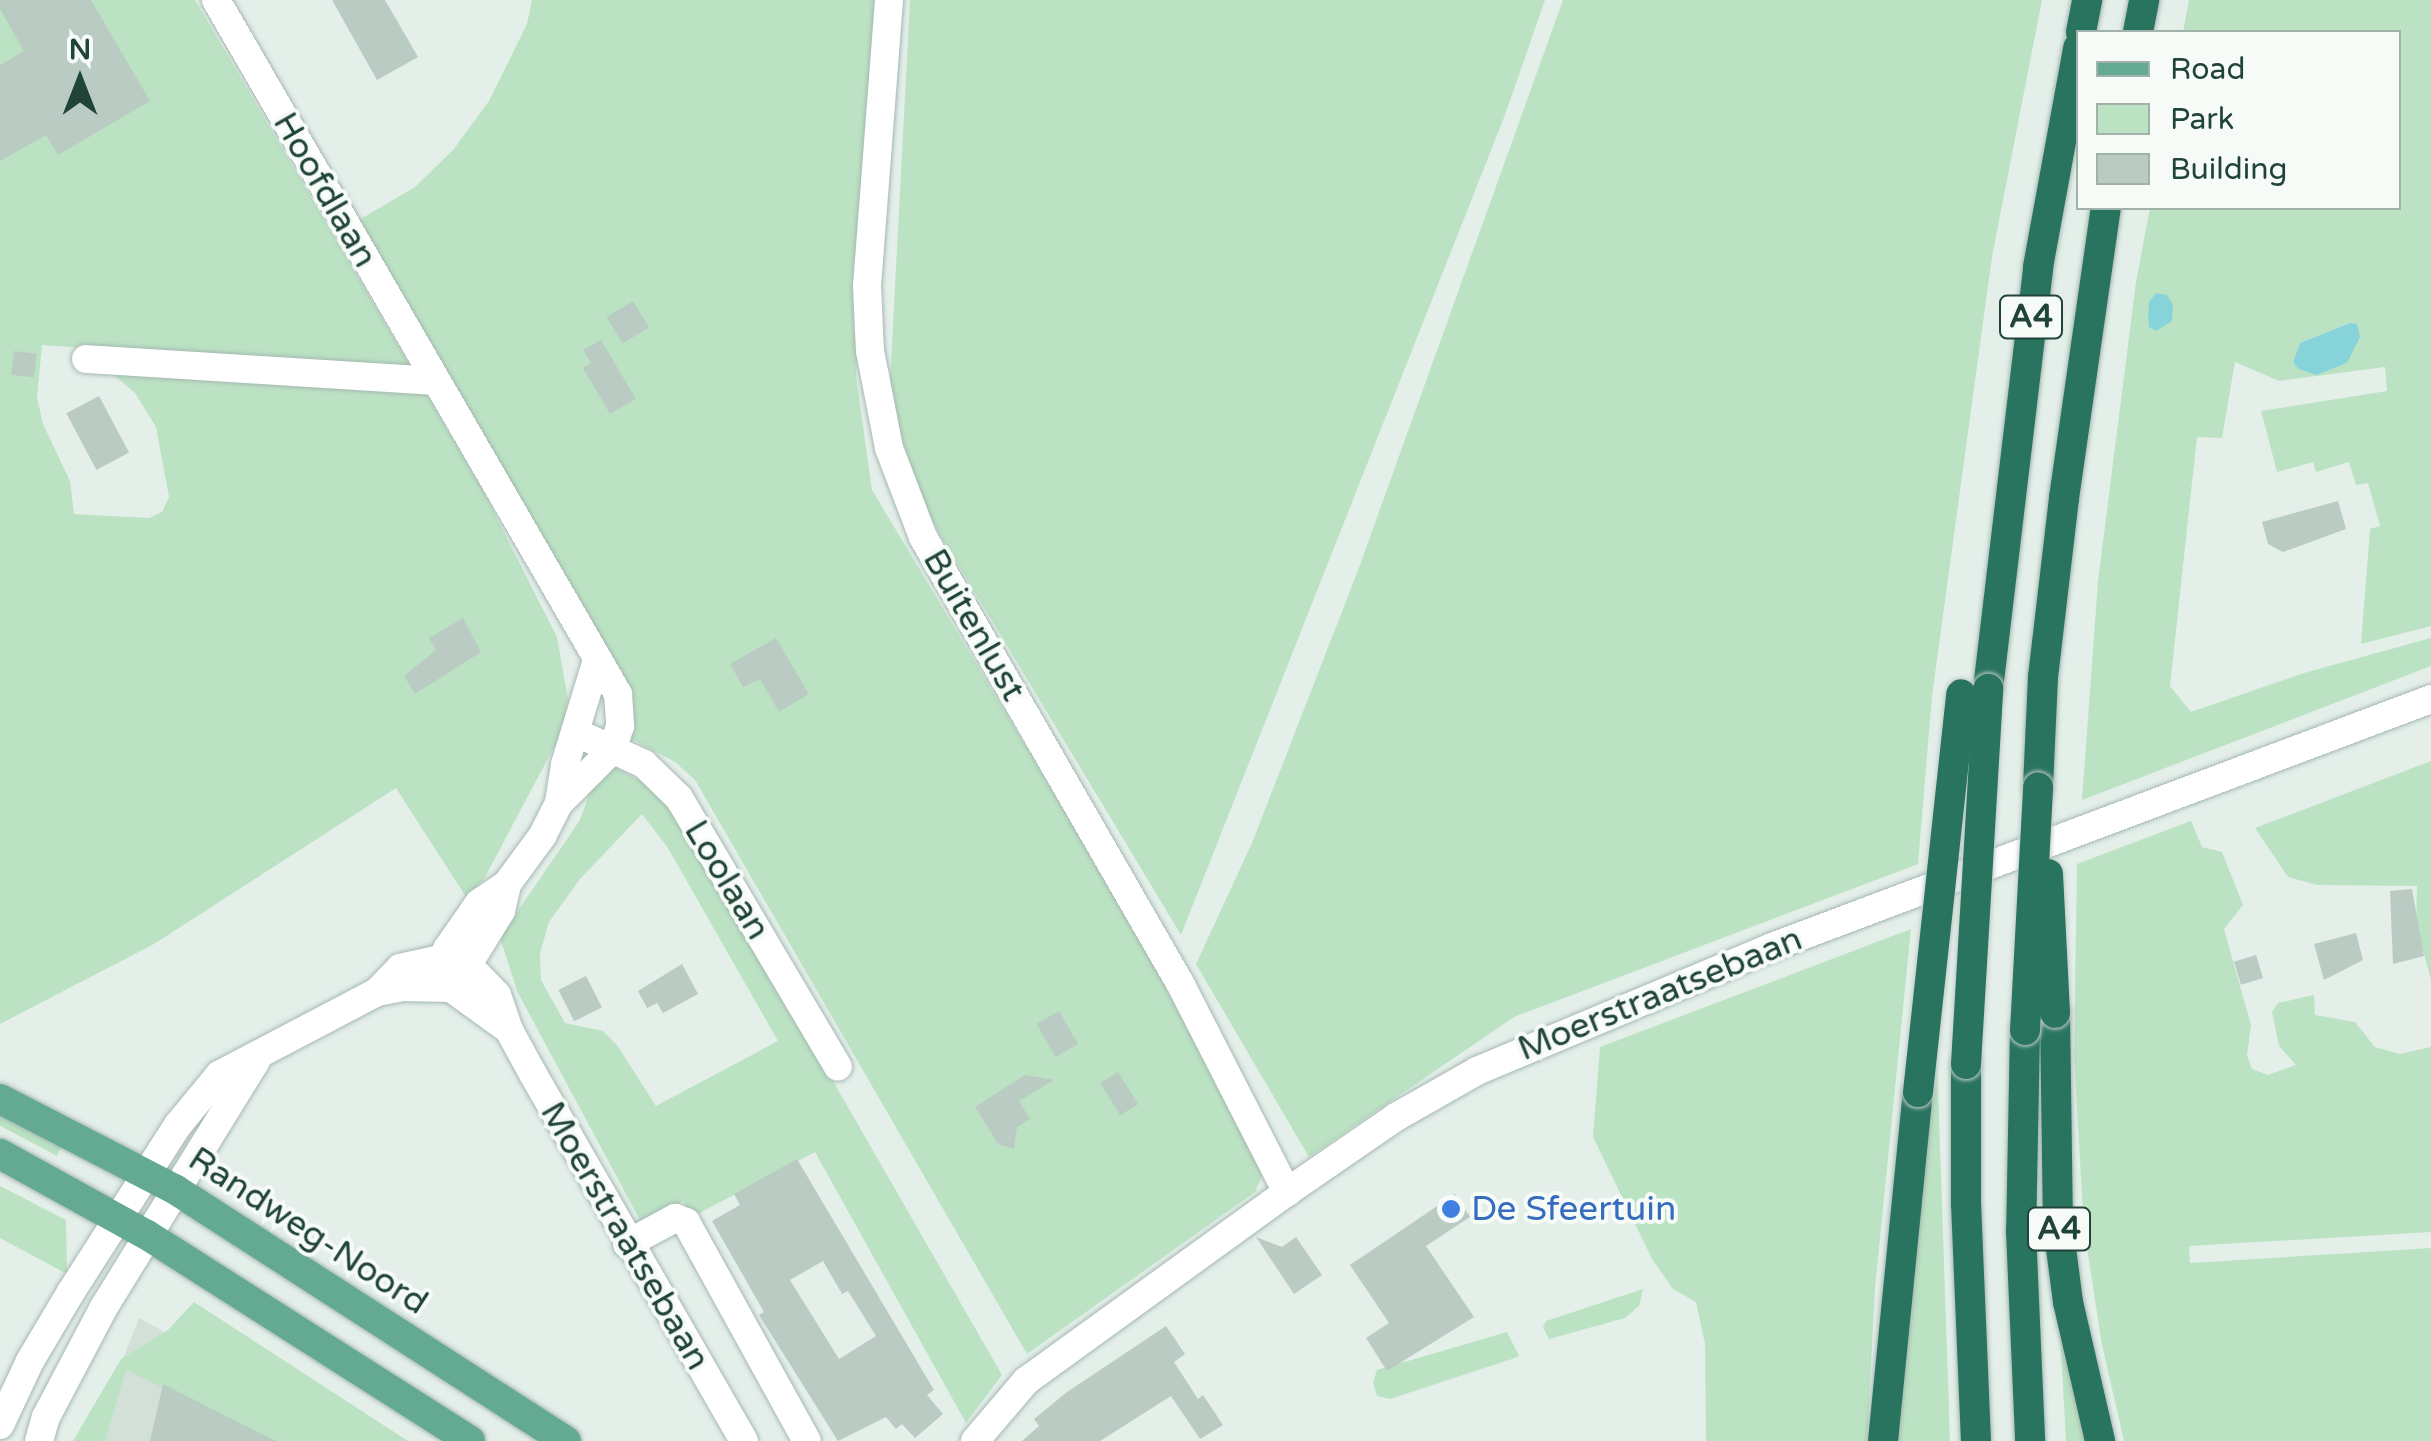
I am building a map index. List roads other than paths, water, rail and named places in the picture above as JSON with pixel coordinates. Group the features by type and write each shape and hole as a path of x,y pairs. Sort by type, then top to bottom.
{"highway":[{"path":"2081,30 2087,0"},
{"path":"2138,30 2144,0"},
{"name":"A4","path":"1883,1441 1918,1092 1975,691 1996,589 2038,267 2076,59"},
{"name":"A4","path":"2030,1441 2021,1232 2026,1030 2043,677 2106,210"},
{"name":"A4","path":"1975,691 1966,1203 1976,1441"},
{"name":"A4","path":"2038,787 2052,915 2058,1226 2068,1302 2100,1441"}],"main road":[{"name":"Randweg-Noord","path":"0,1098 176,1190 566,1441"},
{"path":"0,1154 147,1235 470,1441"}],"street":[{"name":"Hoofdlaan","path":"216,0 576,618 596,663 618,694 620,726 612,750"},
{"name":"Buitenlust","path":"889,0 868,286 870,352 889,448 924,537 1181,985 1287,1192"},
{"path":"86,359 434,380"},
{"path":"0,1425 30,1361 202,1091 219,1075 377,992 426,984 455,971 502,911 506,884 543,835 559,804 596,663"},
{"name":"Moerstraatsebaan","path":"975,1441 1026,1381 1287,1192 1396,1117 1541,1041 1772,947 2431,700"},
{"name":"Loolaan","path":"577,732 644,764 678,798 838,1067"},
{"path":"559,804 612,750"},
{"name":"Moerstraatsebaan","path":"455,971 509,1030 627,1244 744,1441"},
{"path":"39,1441 46,1418 147,1235 259,1056"},
{"path":"627,1244 675,1218 686,1222 807,1441"}],"water":[{"path":"2156,293 2167,295 2173,305 2172,321 2156,331 2149,327 2148,315 2149,302"},
{"path":"2350,323 2357,324 2360,337 2347,363 2317,375 2298,369 2293,362 2300,343"}],"place":[{"name":"De Sfeertuin","path":"1451,1209"}]}
